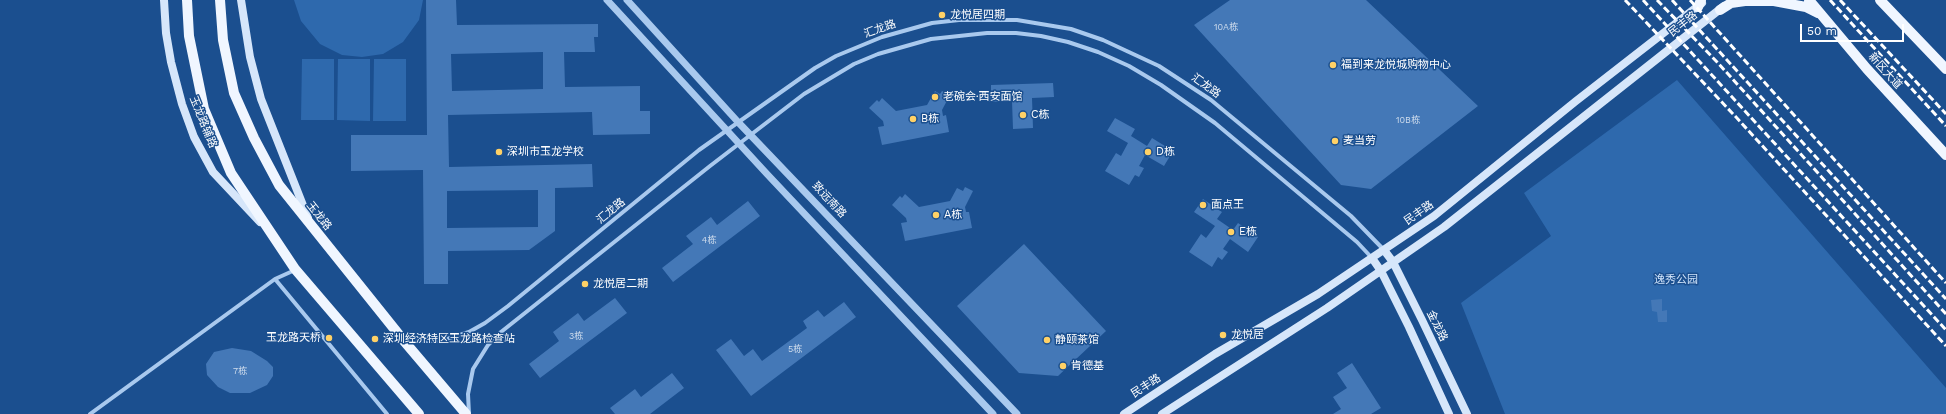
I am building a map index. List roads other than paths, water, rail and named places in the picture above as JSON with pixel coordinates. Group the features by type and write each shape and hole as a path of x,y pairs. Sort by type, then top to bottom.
{"main road":[{"name":"玉龙路辅路","path":"164,0 166,33 171,62 182,104 194,137 213,172 268,231"},
{"path":"187,0 189,36 204,109 231,173 268,231 295,269 419,414"},
{"name":"玉龙路","path":"220,0 224,40 234,93 254,138 280,185 311,226 404,341 467,414"},
{"path":"241,0 250,57 261,99 311,226"},
{"name":"民丰路","path":"1124,414 1215,354 1318,294 1434,216 1699,3 1706,0"},
{"name":"民丰路","path":"1162,414 1327,308 1444,227 1720,10 1730,0"},
{"name":"新区大道","path":"1809,0 1867,69 1946,155"},
{"path":"1880,0 1946,69"},
{"path":"1720,10 1731,3 1745,1 1774,1 1806,7 1821,15"},
{"name":"金龙路","path":"1384,250 1393,262 1467,414"},
{"path":"1372,258 1381,270 1449,414"}],"street":[{"path":"606,0 993,414"},
{"name":"致远南路","path":"627,0 750,135 1016,414"},
{"name":"汇龙路","path":"404,341 441,341 462,335 485,323 514,301 698,150 815,68 836,56 882,37 932,23 959,20 1017,20 1044,23 1071,29 1104,40 1159,66 1210,100 1351,216 1384,250"},
{"name":"汇龙路","path":"467,414 468,394 473,369 488,345 513,322 750,135 831,76 878,54 931,39 959,35 994,33 1041,36 1068,42 1098,52 1129,66 1166,88 1215,123 1357,242 1372,258"},
{"path":"90,414 275,279 295,269"},
{"path":"275,279 387,414"}],"railway":[{"path":"1625,0 1735,116 1946,346"},
{"path":"1643,0 1946,330"},
{"path":"1657,0 1718,63 1946,314"},
{"path":"1672,0 1946,299"},
{"path":"1690,0 1946,283"},
{"path":"1830,0 1946,126"},
{"path":"1840,0 1946,114"}],"place":[{"name":"龙悦居四期","path":"942,15"},
{"name":"福到来龙悦城购物中心","path":"1333,65"},
{"name":"老碗会·西安面馆","path":"935,97"},
{"name":"C栋","path":"1023,115"},
{"name":"B栋","path":"913,119"},
{"name":"麦当劳","path":"1335,141"},
{"name":"深圳市玉龙学校","path":"499,152"},
{"name":"D栋","path":"1148,152"},
{"name":"面点王","path":"1203,205"},
{"name":"A栋","path":"936,215"},
{"name":"E栋","path":"1231,232"},
{"name":"龙悦居二期","path":"585,284"},
{"name":"龙悦居","path":"1223,335"},
{"name":"玉龙路天桥","path":"329,338"},
{"name":"深圳经济特区玉龙路检查站","path":"375,339"},
{"name":"静颐茶馆","path":"1047,340"},
{"name":"肯德基","path":"1063,366"}],"park label":[{"name":"逸秀公园","path":"1676,280"}]}
